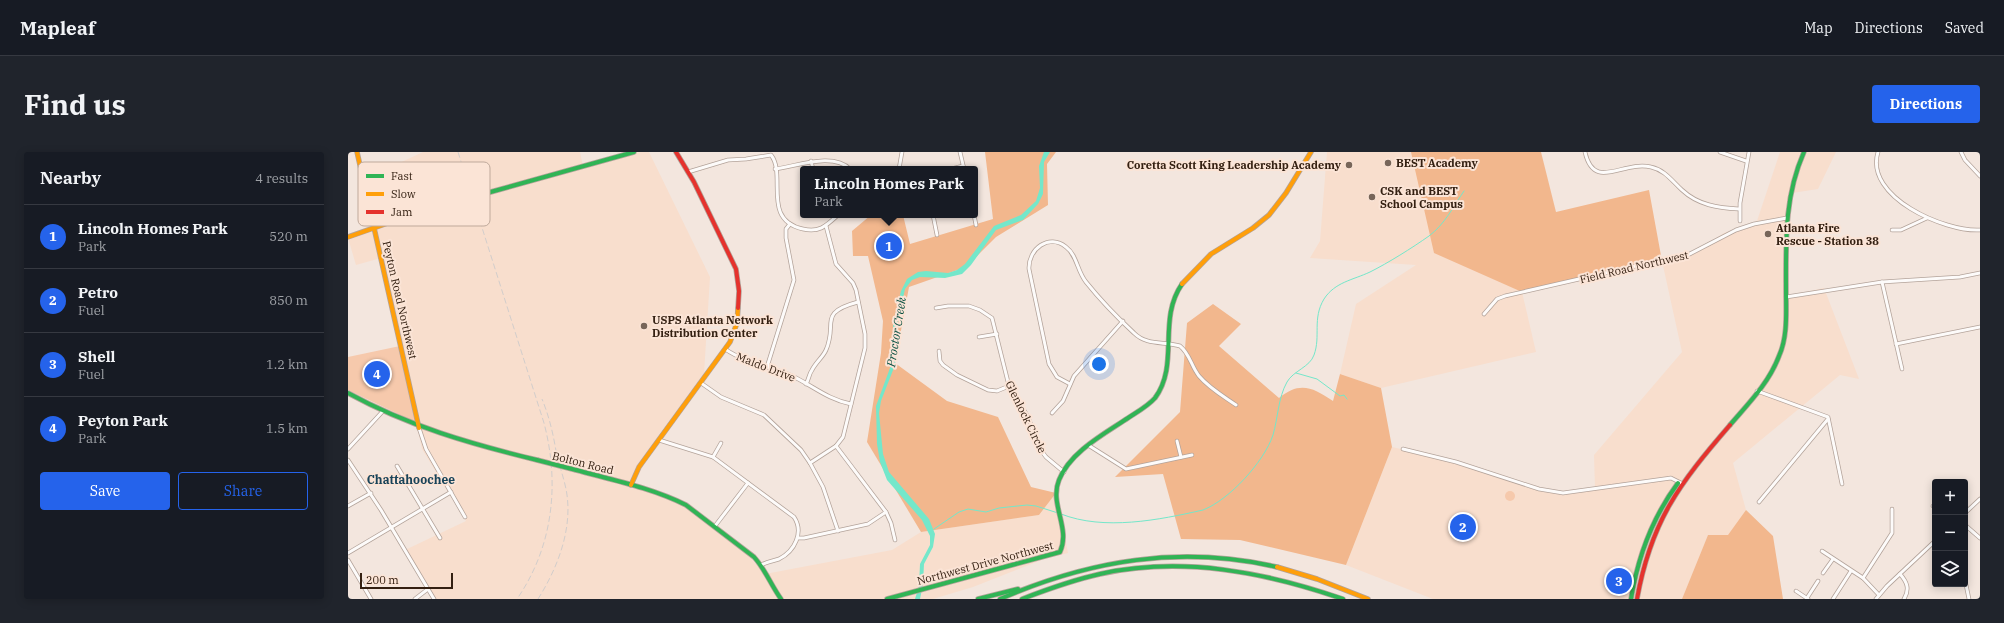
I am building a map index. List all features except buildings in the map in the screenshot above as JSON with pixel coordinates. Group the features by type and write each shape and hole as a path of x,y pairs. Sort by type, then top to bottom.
{"main road":[{"name":"Peyton Road Northwest","path":"357,152 359,162"},
{"path":"490,192 634,152"},
{"path":"631,485 639,467 733,337 737,323 739,291 738,276 733,261 688,172 676,152"},
{"name":"Northwest Drive Northwest","path":"887,599 1060,552 1064,547 1065,541 1058,510 1057,486 1059,478 1088,445 1154,399 1162,386 1167,360 1171,307 1182,284 1213,252 1270,215 1311,152"},
{"path":"1631,599 1637,568 1647,538 1661,509 1680,482 1758,391 1769,375 1780,354 1786,321 1787,218 1793,181 1804,152"},
{"path":"348,236 377,226"},
{"name":"Peyton Road Northwest","path":"374,227 419,428"},
{"name":"Bolton Road","path":"348,393 419,428 460,441 631,485 680,501 715,526 761,565 769,582 781,599"},
{"path":"1637,599 1643,563 1652,537 1663,512 1680,482"},
{"path":"1000,599 1026,587 1070,572 1111,563 1152,558 1198,557 1251,562 1286,569 1368,599"},
{"path":"1022,599 1077,580 1122,570 1194,566 1237,569 1274,577 1299,583 1343,599"},
{"path":"978,599 996,593 1026,587"},
{"path":"1027,599 1038,593"}],"street":[{"path":"900,166 902,152"},
{"path":"960,152 964,166"},
{"path":"1585,152 1588,164 1597,172 1604,173 1638,166 1650,167 1665,173 1683,191 1700,202 1717,207 1739,209"},
{"path":"1720,152 1746,161"},
{"path":"1740,221 1739,209 1746,161 1749,152"},
{"path":"1878,152 1877,170 1882,183 1892,194 1927,218 1959,229 1980,230"},
{"path":"1961,152 1980,176"},
{"path":"688,172 728,160 771,155 775,169 778,206 783,216 790,224 810,231 819,230 826,226 833,218"},
{"path":"775,169 823,158 837,159 846,166"},
{"path":"812,161 813,166"},
{"path":"934,218 937,235"},
{"path":"975,218 976,225"},
{"name":"Field Road Northwest","path":"1484,314 1497,299 1505,296 1649,263 1682,258 1736,230 1754,224 1787,218"},
{"path":"1892,230 1901,230 1927,218"},
{"path":"767,367 794,280 786,238 786,229 790,224"},
{"path":"810,463 836,446 843,437 865,348 865,334 853,283 836,264 826,226"},
{"path":"1070,384 1057,376 1049,364 1029,269 1029,259 1034,250 1049,242 1058,243 1066,247 1072,254 1085,281 1123,321 1143,339 1153,343 1180,346 1184,349 1199,376 1209,386 1236,405"},
{"path":"1786,297 1882,282 1960,277 1980,274"},
{"path":"1882,282 1902,369"},
{"path":"806,384 812,369 827,348 830,323 833,315 842,307 858,302"},
{"name":"Glenlock Circle","path":"936,308 961,305 980,310 992,318 1009,386 1028,417 1040,449 1046,457 1064,472"},
{"path":"1052,412 1063,402 1070,384 1100,345 1123,321"},
{"path":"1896,344 1980,327"},
{"path":"979,337 997,334"},
{"name":"Maldo Drive","path":"725,349 740,358 788,374 829,398 851,404"},
{"path":"939,351 940,361 943,365 982,388 997,391 1009,386"},
{"path":"700,383 721,397 758,412 769,419 801,450 810,463 828,498 838,531"},
{"path":"1758,391 1828,417 1842,484"},
{"path":"348,449 383,411"},
{"path":"1759,502 1828,419"},
{"path":"419,428 426,449 465,517"},
{"path":"659,440 713,457 794,517 799,527 798,538 792,548 782,557 761,565"},
{"path":"1177,441 1181,457"},
{"path":"713,457 721,444"},
{"path":"1088,445 1126,469 1192,455"},
{"path":"836,446 886,512 891,523 895,540"},
{"path":"1403,449 1456,462 1530,486 1563,493 1671,478 1680,482"},
{"path":"348,460 371,493 434,599"},
{"path":"396,466 440,538"},
{"path":"715,526 748,483"},
{"path":"348,553 451,492"},
{"path":"348,506 371,493"},
{"path":"1968,510 1980,499"},
{"path":"1863,578 1892,533 1892,509"},
{"path":"798,538 868,524 886,512"},
{"path":"1968,527 1980,538"},
{"path":"1876,599 1932,544"},
{"path":"1822,551 1863,578 1879,595"},
{"path":"1823,573 1833,559"},
{"path":"348,560 371,599"},
{"path":"1833,599 1851,571"},
{"path":"1900,574 1905,579 1908,588 1904,599"},
{"path":"1796,591 1807,599 1818,581"},
{"path":"1966,587 1969,599"},
{"path":"415,599 428,589"}],"shaded area":[{"path":"423,152 580,152 583,166 638,152 649,152 710,277 704,374 660,433 634,484 685,502 734,540 765,574 892,550 921,532 1039,515 1056,493 1068,553 1044,559 973,587 933,599 433,599 405,550 466,521 422,449 381,258 356,265 348,236 369,226 490,226 490,162 402,162"},
{"path":"985,152 1056,152 1047,164 1048,205 996,237 966,267 909,287 895,363 947,401 998,417 1031,487 1056,493 1039,515 921,532 867,442 881,353 883,321 868,256 853,256 852,231 867,218 904,218 910,244 993,219"},
{"path":"1327,152 1411,152 1522,292 1536,352 1381,388 1340,374 1356,304 1416,265 1310,258 1320,241"},
{"path":"1411,152 1541,152 1556,212 1649,190 1662,261 1522,292 1434,253"},
{"path":"1780,152 1836,152 1818,189 1792,193 1789,233 1788,296 1824,288 1859,379 1840,375 1733,463 1746,510 1728,536 1708,535 1682,599 1433,599 1346,565 1392,447 1461,463 1516,481 1567,494 1595,488 1594,455 1682,352 1662,261 1687,257 1724,233 1757,221"},
{"path":"1213,304 1241,324 1219,346 1279,398 1293,389 1306,388 1319,392 1333,401 1340,374 1381,388 1392,447 1346,565 1240,540 1181,539 1163,474 1115,477 1180,412 1187,323"},
{"path":"400,346 417,423 348,390 348,357"},
{"path":"1508,491 1512,491 1514,492 1514,500 1508,501 1505,498 1505,494"},
{"path":"1746,510 1773,536 1783,599 1682,599 1708,535 1728,535"}],"water":[{"name":"Proctor Creek","path":"1044,152 1050,152 1044,162 1043,194 1038,204 1023,220 996,230 971,265 962,274 945,278 920,277 912,280 905,289 897,325 897,350 895,365 881,401 879,413 883,454 889,472 929,519 935,534 933,547 924,564 923,584 920,599 915,599 919,586 920,564 930,545 930,536 922,520 887,480 880,462 877,444 876,406 890,368 894,345 893,324 901,291 907,279 918,272 926,271 948,273 957,270 965,264 994,226 1021,215 1036,201 1040,188 1039,166"}],"waterway":[{"path":"1061,514 1095,522 1132,522 1203,510 1224,498 1254,468 1268,446 1273,435 1280,401 1287,382 1293,375 1309,363 1314,355 1317,341 1318,314 1320,306 1328,293 1339,285 1370,272 1429,236 1444,221 1464,191"},
{"path":"1296,373 1317,379 1340,396 1344,395 1347,399"},
{"path":"934,529 959,512 968,509 986,512 999,508 1027,505 1036,506 1058,513"}],"railway":[{"path":"458,152 461,162"},
{"path":"481,226 544,423 552,469 552,492 546,537 539,558 517,599"},
{"path":"538,599 551,575 562,549 568,509 565,484 557,457 547,412 542,399"}],"traffic: fast":[{"path":"490,192 634,152"},
{"path":"1730,425 1764,384 1775,366 1782,348 1786,324 1786,237 1793,186 1797,169 1804,152"},
{"path":"887,599 1060,552 1063,543 1063,534 1056,498 1059,480 1064,470 1079,452 1146,406 1155,398 1162,385 1166,371 1171,312 1175,298 1182,284"},
{"path":"348,393 371,405 440,433 537,460"},
{"path":"537,460 576,470"},
{"path":"576,470 646,489 686,505 754,557 781,599"},
{"path":"1631,599 1647,538 1661,510 1678,483"},
{"path":"1000,599 1068,574 1136,560 1170,557 1205,557 1241,560 1277,567"},
{"path":"1022,599 1061,585 1100,574 1131,569 1162,567 1192,567 1253,574 1314,589 1343,599"},
{"path":"978,599 1018,589"}],"traffic: slow":[{"path":"357,152 359,162"},
{"path":"1182,284 1211,254 1253,228 1269,215 1286,193 1311,152"},
{"path":"374,226 419,428"},
{"path":"348,237 379,226"},
{"path":"631,485 639,467 730,342 737,323 738,308"},
{"path":"1277,567 1317,579 1368,599"}],"traffic: jam":[{"path":"676,152 694,182 736,269 739,291 738,308"},
{"path":"1637,599 1650,547 1659,525 1682,485 1730,425"}],"place":[{"name":"BEST Academy","path":"1388,163"},
{"name":"Coretta Scott King Leadership Academy","path":"1349,165"},
{"name":"CSK and BEST School Campus","path":"1372,197"},
{"name":"Atlanta Fire Rescue - Station 38","path":"1768,234"},
{"name":"Lincoln Homes Park","path":"889,246"},
{"name":"USPS Atlanta Network Distribution Center","path":"644,326"},
{"name":"Peyton Park","path":"377,374"},
{"name":"Petro","path":"1463,527"},
{"name":"Shell","path":"1619,581"}],"district":[{"name":"Chattahoochee","path":"411,479"}]}
